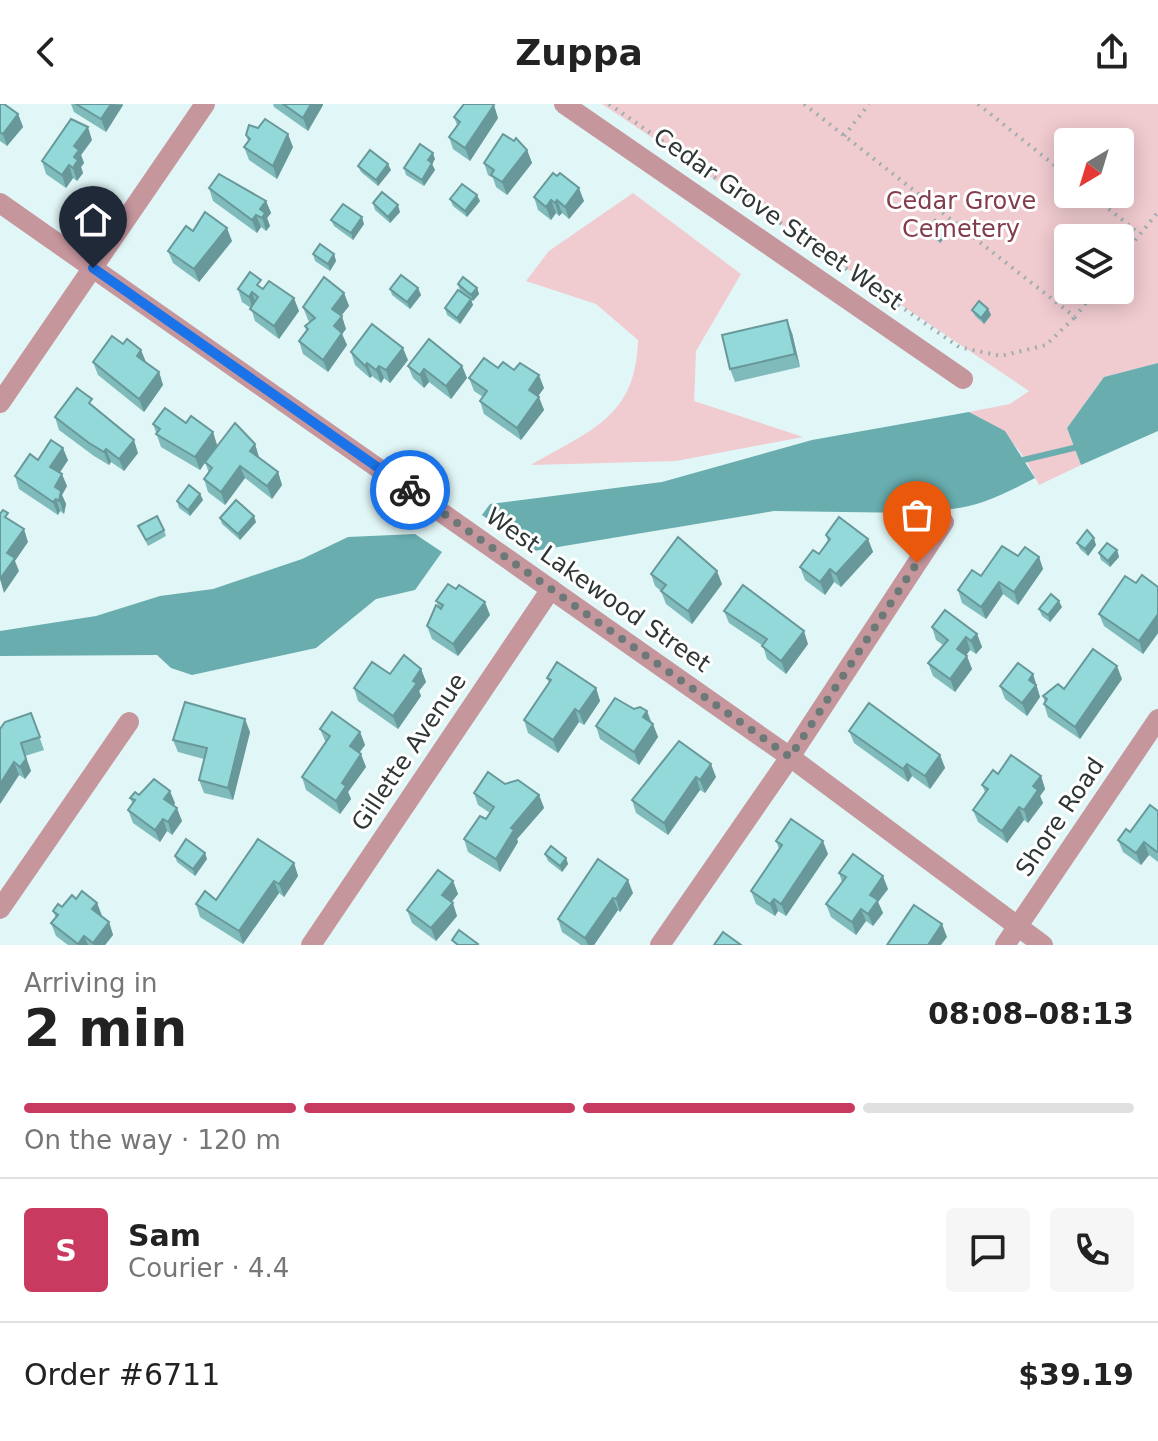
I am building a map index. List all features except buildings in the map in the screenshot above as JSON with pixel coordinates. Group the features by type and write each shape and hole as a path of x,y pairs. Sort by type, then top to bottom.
{"street":[{"path":"0,403 205,104"},
{"name":"Cedar Grove Street West","path":"564,104 963,379"},
{"name":"West Lakewood Street","path":"0,203 790,757 1043,945"},
{"path":"660,945 790,757 944,522"},
{"name":"Gillette Avenue","path":"311,945 551,589"},
{"name":"Shore Road","path":"1005,945 1158,719"},
{"path":"0,909 129,722"}],"path":[{"path":"609,104 959,347 1001,356 1046,345 1085,304"},
{"path":"804,104 1075,317"},
{"path":"844,136 869,104"},
{"path":"978,104 1054,165"},
{"path":"1108,208 1140,234"},
{"path":"1134,242 1158,212"}],"green space":[{"name":"Cedar Grove Cemetery","path":"602,104 1158,104 1158,363 1104,377 1067,428 1081,465 1039,485 1012,441 969,412 1010,404 1029,391"},
{"path":"633,193 741,274 696,351 694,401 803,437 676,461 531,465 590,431 619,405 629,388 638,340 596,304 526,281 549,251"}],"water":[{"path":"1158,363 1158,431 1081,465 1067,428 1104,377"},
{"path":"969,412 1005,431 1035,478 984,501 952,509 914,513 774,511 534,551 482,515 490,504 662,482 812,440"},
{"path":"415,534 442,552 415,590 376,599 316,648 192,675 171,668 157,655 0,656 0,631 96,616 160,596 213,589 302,559 348,537"}],"waterway":[{"path":"1019,461 1082,446"}],"way so far":[{"path":"410,490 790,757 917,563"}],"route":[{"path":"93,268 410,490"}]}
